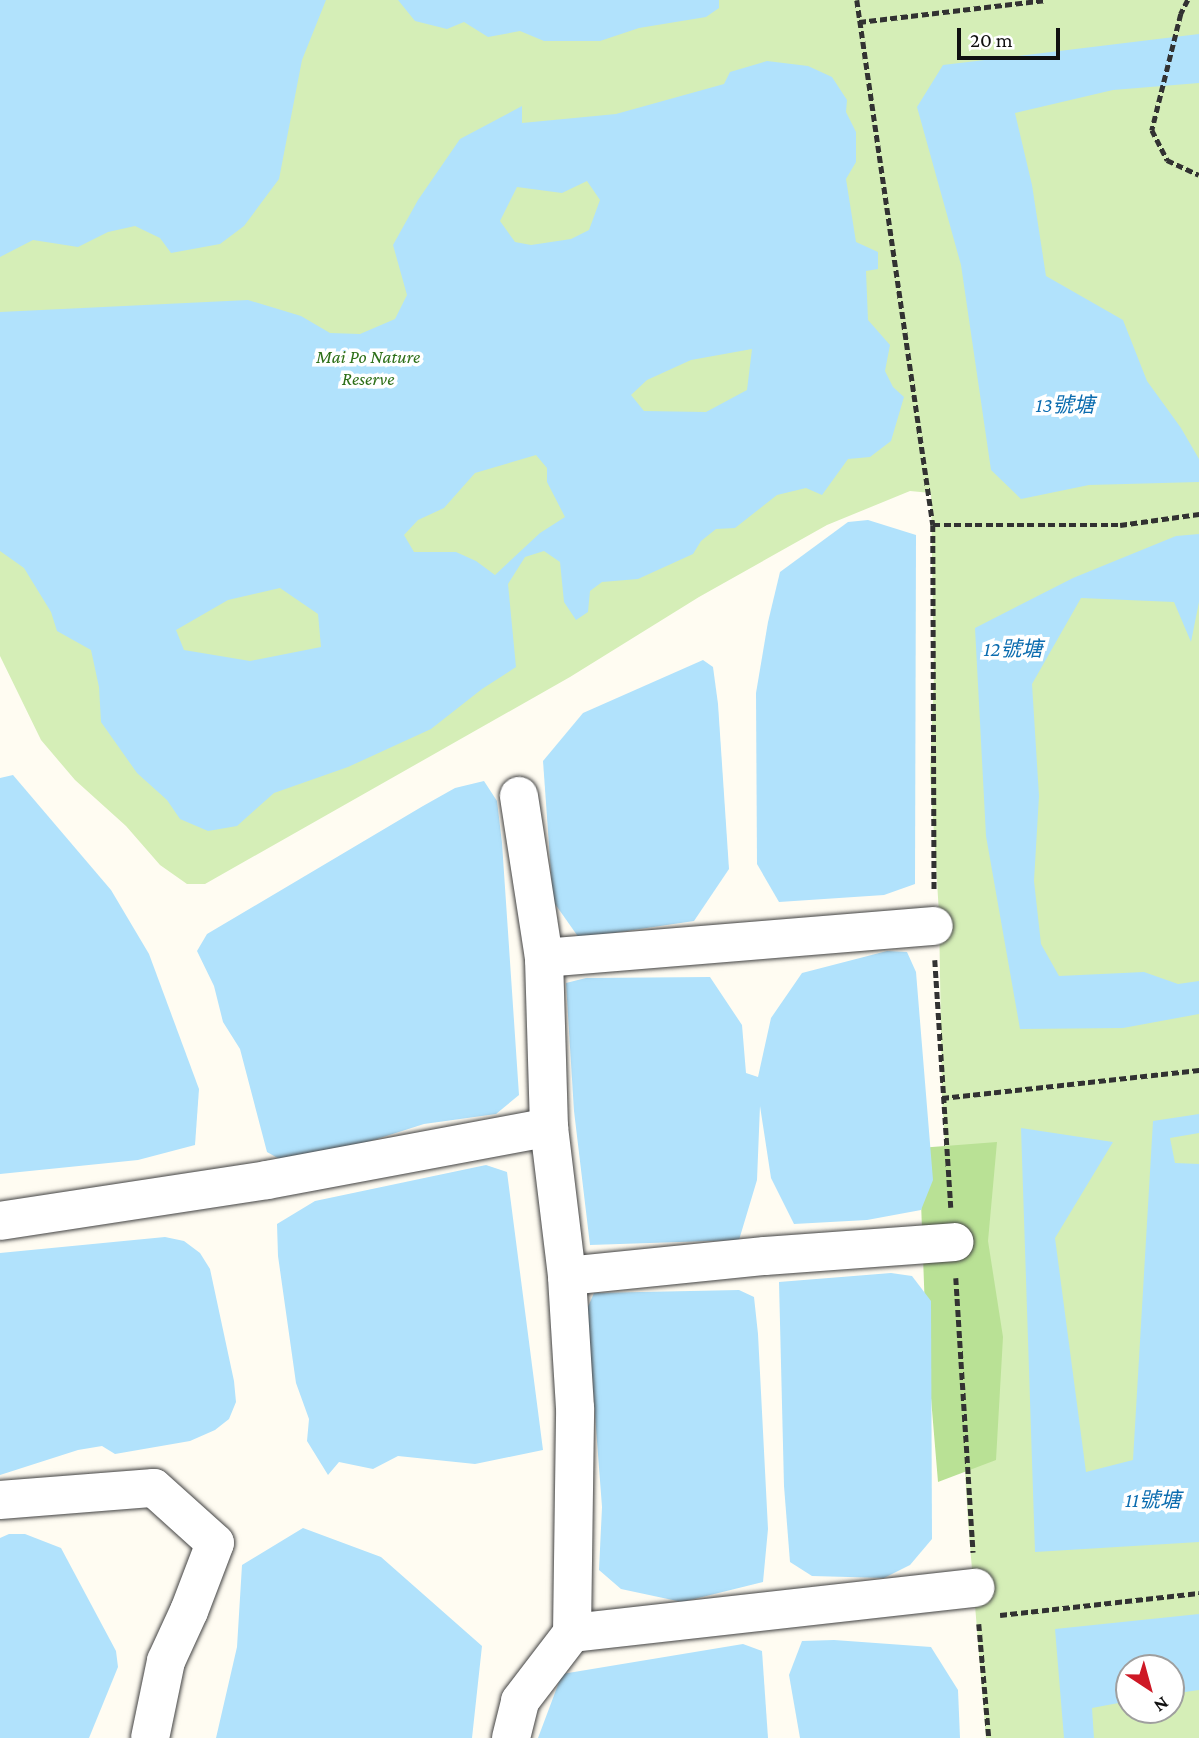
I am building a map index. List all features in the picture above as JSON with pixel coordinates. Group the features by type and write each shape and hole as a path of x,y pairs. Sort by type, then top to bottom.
{"lane":[{"path":"511,1738 520,1701 572,1633 575,1408 567,1276 549,1127 544,958 519,796"},
{"path":"544,958 934,926"},
{"path":"0,1221 267,1180 549,1127"},
{"path":"567,1276 765,1256 954,1242"},
{"path":"0,1500 154,1488 215,1543 190,1611 166,1661 150,1738"},
{"path":"572,1633 977,1602"}],"path":[{"path":"857,0 933,525 934,926 942,1098 989,1738"},
{"path":"859,22 1047,0"},
{"path":"1188,0 1181,15 1152,130 1167,160 1199,175"},
{"path":"933,525 1120,525 1199,514"},
{"path":"942,1098 1199,1070"},
{"path":"977,1602 1199,1593"}],"green space":[{"name":"Mai Po Nature Reserve","path":"0,0 1199,0 1199,1738 986,1738 968,1521 942,1098 939,913 930,772 934,676 931,493 910,491 827,525 699,597 570,677 205,884 187,884 160,865 126,826 75,780 41,740 0,656"},
{"path":"997,1142 988,1241 1003,1337 996,1460 938,1482 926,1338 919,1148"}],"water":[{"path":"0,0 326,0 302,60 279,179 244,226 220,244 171,253 160,238 135,226 108,232 78,247 33,240 0,257"},
{"path":"398,0 719,0 719,8 706,17 639,28 600,41 544,41 520,31 488,37 464,22 447,29 415,21"},
{"name":"13號塘","path":"1199,34 1199,83 1113,90 1015,113 1032,185 1046,276 1123,320 1147,381 1181,428 1199,459 1199,482 1089,485 1021,499 991,470 961,265 917,107 943,65"},
{"path":"767,61 808,66 832,77 847,100 846,112 856,132 856,162 846,179 856,242 878,252 878,269 866,271 868,320 890,345 885,371 893,387 904,397 891,441 870,457 848,459 822,495 806,488 777,495 735,528 716,529 701,541 693,554 638,579 602,582 590,591 588,612 576,620 564,602 560,562 544,551 525,557 508,584 516,667 482,689 431,729 348,767 274,793 237,826 208,831 180,819 167,800 137,773 101,722 99,687 91,650 57,631 51,612 24,568 0,551 0,312 248,300 301,316 330,333 360,334 395,319 407,295 393,245 418,200 460,139 522,106 522,123 616,114 724,84 730,72","holes":["587,181 600,200 589,230 571,239 531,245 515,242 500,221 517,187 562,193","752,349 747,390 706,412 644,411 631,395 647,380 691,360","536,455 547,468 547,482 565,517 540,533 495,575 476,561 456,552 414,552 404,535 418,520 444,508 475,473","280,588 318,614 321,647 250,661 184,650 176,630 228,600"]},
{"path":"868,520 916,535 915,884 884,895 779,902 757,864 756,693 768,622 780,572 848,522"},
{"name":"12號塘","path":"1199,534 1199,602 1191,642 1174,602 1081,598 1032,684 1039,796 1034,881 1041,944 1059,976 1144,972 1178,984 1199,981 1199,1014 1123,1028 1020,1029 986,836 975,628 1073,578 1176,536"},
{"path":"703,660 713,667 718,704 729,869 694,921 579,938 553,901 543,761 583,713"},
{"path":"13,775 111,890 149,954 199,1089 195,1145 138,1160 0,1174 0,778"},
{"path":"484,781 497,801 502,843 519,1095 496,1114 424,1124 292,1166 267,1152 240,1049 223,1022 214,986 197,951 207,934 423,806 455,788"},
{"path":"887,951 907,952 916,972 933,1180 921,1210 867,1220 794,1224 771,1178 760,1106 757,1180 739,1240 590,1245 574,1111 566,983 586,978 710,977 742,1025 746,1073 758,1077 771,1018 802,973"},
{"name":"11號塘","path":"1199,1114 1199,1133 1170,1138 1175,1163 1199,1164 1199,1542 1035,1552 1021,1128 1113,1142 1055,1238 1086,1472 1133,1460 1153,1121"},
{"path":"486,1165 507,1172 543,1450 475,1464 398,1456 373,1469 339,1462 328,1475 307,1441 309,1419 296,1383 278,1256 277,1224 315,1201"},
{"path":"165,1237 184,1241 200,1253 210,1269 234,1381 236,1402 229,1419 215,1430 190,1441 115,1454 102,1446 78,1450 0,1475 0,1253"},
{"path":"891,1273 912,1276 931,1301 932,1539 910,1565 884,1578 812,1576 790,1562 784,1486 779,1282"},
{"path":"739,1290 754,1297 758,1334 768,1529 763,1582 682,1602 621,1589 599,1570 602,1507 587,1309 594,1293"},
{"path":"303,1528 381,1557 482,1646 472,1738 216,1738 237,1647 242,1565"},
{"path":"9,1534 25,1534 61,1548 116,1651 118,1667 89,1738 0,1738 0,1538"},
{"path":"1199,1614 1199,1690 1185,1692 1185,1654 1115,1654 1115,1704 1092,1708 1094,1738 1064,1738 1055,1629"},
{"path":"834,1640 931,1647 958,1690 960,1738 800,1738 789,1675 802,1641"},
{"path":"743,1644 762,1651 768,1738 538,1738 562,1674"}]}
